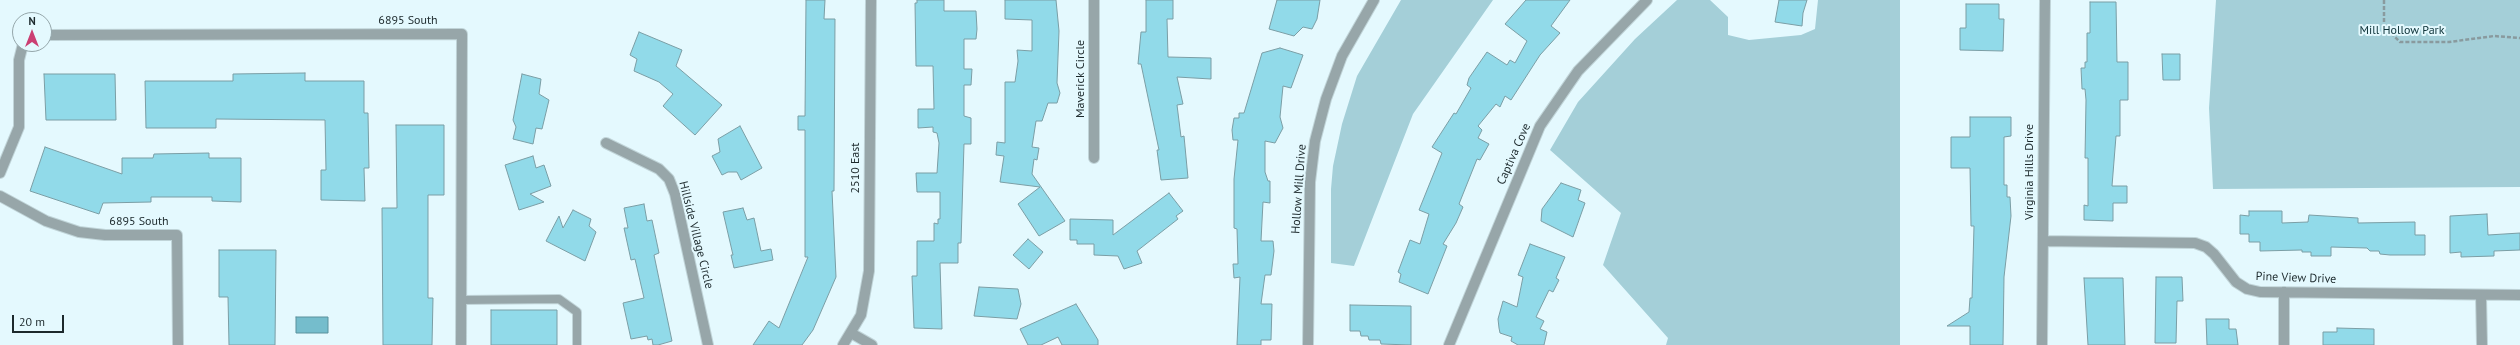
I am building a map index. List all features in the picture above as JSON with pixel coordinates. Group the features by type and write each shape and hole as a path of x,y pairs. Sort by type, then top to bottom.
{"street":[{"name":"2510 East","path":"843,345 861,315 869,271 871,0"},
{"name":"Maverick Circle","path":"1094,0 1094,158"},
{"name":"Hollow Mill Drive","path":"1308,345 1310,182 1315,141 1326,99 1342,56 1374,0"},
{"name":"Captiva Cove","path":"1449,345 1540,126 1578,71 1647,0"},
{"name":"Virginia Hills Drive","path":"2042,345 2044,0"},
{"name":"6895 South","path":"52,35 462,34 461,345"},
{"path":"0,172 19,127 20,60 22,52"},
{"name":"Hillside Village Circle","path":"606,143 659,169 669,179 675,194 708,345"},
{"name":"6895 South","path":"0,196 46,221 78,232 105,235 177,235 178,345"},
{"name":"Pine View Drive","path":"2043,241 2195,243 2206,247 2236,282 2247,289 2260,292 2520,295"},
{"path":"2284,292 2284,345"},
{"path":"2481,295 2482,345"},
{"path":"851,333 872,345"}],"lane":[{"path":"462,300 559,299 577,312 577,345"}],"path":[{"path":"2384,0 2384,26 2400,42 2449,42 2494,36 2520,38"}],"green space":[{"path":"1401,0 1493,0 1413,114 1354,266 1331,263 1331,189 1333,166 1342,124 1357,76"},
{"path":"1677,0 1710,0 1728,17 1728,35 1749,40 1801,35 1815,29 1818,0 1900,0 1900,345 1666,345 1668,338 1603,265 1621,213 1550,150 1578,102 1635,39"},
{"name":"Mill Hollow Park","path":"2216,0 2520,0 2520,187 2213,189 2209,108"}],"shaded area":[{"path":"296,317 328,317 328,333 296,333"}],"building":[{"path":"806,0 825,0 824,19 835,19 834,191 832,191 836,277 813,330 802,345 753,345 769,321 779,328 808,257 805,257 805,130 798,130 798,116 805,116"},
{"path":"917,0 944,0 944,11 976,11 976,39 964,39 964,69 972,69 971,85 964,85 964,116 971,118 971,144 964,144 961,243 958,243 958,263 940,263 942,329 914,328 912,276 917,276 917,241 934,241 934,223 938,224 938,219 940,219 940,192 917,192 916,173 937,173 939,143 937,133 933,132 933,127 918,128 918,109 934,109 933,66 916,66 915,3 917,3"},
{"path":"1005,0 1056,0 1059,31 1057,83 1060,93 1057,103 1048,103 1042,121 1036,121 1032,147 1039,148 1037,160 1034,159 1032,174 1065,221 1039,236 1018,204 1040,187 1000,182 1004,156 996,155 997,142 1005,143 1005,82 1015,82 1018,61 1017,50 1032,51 1032,20 1005,19"},
{"path":"1146,0 1173,0 1173,19 1167,19 1168,57 1211,58 1211,79 1177,77 1183,104 1177,105 1181,137 1184,136 1188,178 1161,180 1157,150 1159,150 1141,64 1138,64 1141,32 1146,32"},
{"path":"1277,0 1320,0 1317,19 1312,29 1303,27 1294,36 1269,29"},
{"path":"1526,0 1570,0 1551,26 1560,33 1540,55 1511,100 1505,96 1500,107 1496,104 1478,126 1482,130 1478,138 1489,144 1480,160 1477,159 1459,204 1463,207 1456,223 1443,244 1447,246 1428,294 1399,282 1401,274 1398,272 1410,240 1420,244 1429,214 1419,210 1442,153 1432,147 1454,113 1456,114 1471,88 1467,85 1469,78 1487,52 1507,65 1510,60 1515,63 1527,41 1505,24"},
{"path":"1779,0 1807,0 1803,13 1802,26 1775,22"},
{"path":"2090,2 2116,2 2117,62 2128,62 2128,100 2120,100 2120,136 2116,136 2112,186 2127,186 2127,203 2113,203 2113,221 2084,220 2084,205 2088,206 2088,158 2085,158 2086,100 2085,89 2082,89 2081,68 2085,68 2085,62 2087,62 2087,33 2090,33"},
{"path":"1966,4 1999,4 1999,19 2004,19 2003,51 1960,50 1960,28 1966,28"},
{"path":"639,32 682,50 676,66 722,105 695,135 663,106 673,94 659,82 634,71 637,59 630,55"},
{"path":"1280,48 1303,55 1291,88 1283,86 1280,117 1283,128 1275,143 1265,141 1265,172 1268,181 1270,181 1270,203 1263,202 1261,241 1273,241 1274,251 1271,275 1265,275 1261,304 1272,304 1271,340 1261,340 1261,345 1237,345 1240,277 1234,278 1233,264 1238,264 1237,229 1234,228 1234,179 1238,140 1233,140 1232,130 1234,118 1239,118 1239,113 1244,113 1262,53"},
{"path":"2162,54 2180,54 2180,80 2163,80"},
{"path":"305,73 305,81 364,81 364,113 368,113 369,168 364,168 365,201 321,200 321,170 326,170 325,120 216,119 216,128 146,128 145,81 233,81 233,74"},
{"path":"44,74 115,74 116,120 46,120"},
{"path":"522,74 541,79 539,94 549,100 542,129 536,128 533,144 513,139 516,127 513,120"},
{"path":"1970,117 2011,117 2011,136 2004,137 2004,185 2007,185 2007,197 2010,197 2011,216 2004,277 2003,345 1970,345 1970,326 1947,326 1969,312 1970,298 1972,298 1974,226 1971,226 1970,168 1951,168 1951,137 1970,137"},
{"path":"396,125 444,125 444,195 428,195 428,298 433,298 432,345 383,345 382,208 397,208"},
{"path":"740,126 762,168 741,180 737,172 728,172 722,175 712,156 720,152 718,139"},
{"path":"45,147 122,174 122,158 153,158 154,154 209,153 209,158 241,158 241,202 212,201 212,197 151,197 151,202 103,203 99,214 30,191"},
{"path":"533,156 536,168 544,165 551,186 530,194 544,202 519,210 505,165"},
{"path":"1561,183 1581,190 1578,200 1585,203 1573,237 1541,221 1542,209"},
{"path":"1169,193 1183,211 1176,216 1178,219 1137,251 1142,263 1124,269 1118,256 1094,255 1094,244 1077,244 1077,240 1070,240 1070,219 1113,220 1113,235"},
{"path":"644,204 647,221 652,220 659,253 654,255 672,341 658,345 653,345 652,339 648,340 647,336 631,339 623,303 644,298 635,259 631,260 624,228 628,228 624,208"},
{"path":"743,208 747,220 754,218 761,251 771,249 773,260 734,268 731,255 733,255 723,212"},
{"path":"573,210 591,219 589,226 596,232 585,261 546,241 559,216 563,228"},
{"path":"2249,211 2282,211 2282,223 2308,222 2309,215 2358,218 2358,223 2415,222 2415,235 2425,235 2425,255 2390,255 2380,254 2379,251 2370,251 2367,248 2331,247 2331,256 2311,256 2311,252 2302,252 2302,250 2260,251 2260,242 2249,242 2249,234 2240,234 2240,215 2249,216"},
{"path":"2487,214 2488,235 2520,233 2520,250 2494,251 2494,256 2461,257 2461,252 2450,253 2450,216"},
{"path":"1028,239 1043,252 1029,269 1013,255"},
{"path":"1530,244 1565,257 1556,278 1559,280 1553,292 1549,290 1536,317 1544,321 1540,329 1547,332 1544,345 1518,345 1511,341 1512,337 1500,333 1499,328 1498,319 1503,301 1517,307 1523,277 1518,275"},
{"path":"219,250 276,250 275,345 229,345 228,297 219,297"},
{"path":"2156,277 2182,277 2183,301 2177,301 2176,343 2155,343"},
{"path":"2084,278 2123,278 2125,345 2088,345"},
{"path":"979,287 1018,289 1021,304 1017,319 974,316"},
{"path":"1076,304 1098,340 1098,345 1062,345 1058,337 1041,345 1028,345 1020,329"},
{"path":"1350,305 1411,306 1411,345 1381,344 1380,340 1369,340 1368,336 1361,336 1360,331 1350,331"},
{"path":"491,310 557,310 557,345 491,345"},
{"path":"2206,319 2229,319 2229,329 2236,329 2238,345 2207,345"},
{"path":"2337,328 2374,329 2374,345 2323,345 2323,332 2337,332"}]}
